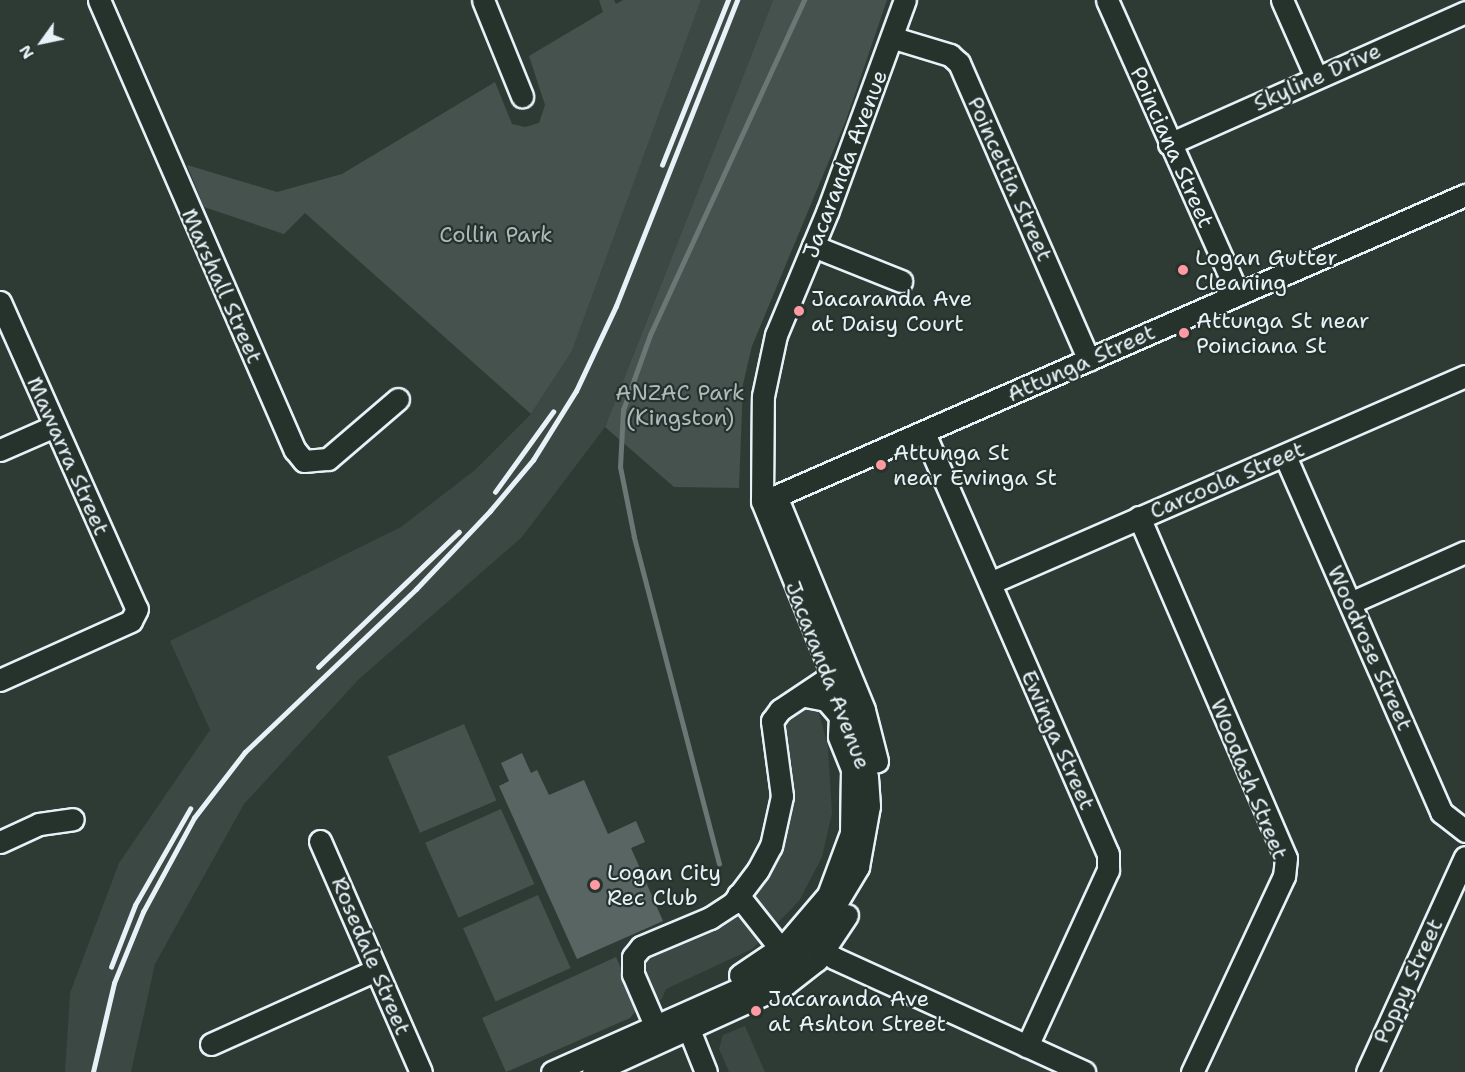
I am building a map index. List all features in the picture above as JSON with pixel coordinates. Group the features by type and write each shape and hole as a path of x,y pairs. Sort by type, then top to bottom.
{"street":[{"name":"Marshall Street","path":"99,0 295,450 304,461 328,459 398,399"},
{"path":"483,0 526,102"},
{"name":"Jacaranda Avenue","path":"816,946 843,898 865,836 867,777 769,500 763,396 767,366 894,38 905,0"},
{"name":"Poinciana Street","path":"1107,0 1169,144 1238,294"},
{"path":"1282,0 1316,77"},
{"name":"Skyline Drive","path":"1169,144 1465,12"},
{"name":"Poincettia Street","path":"894,38 950,55 959,63 1089,360"},
{"name":"Attunga Street","path":"769,500 1465,195"},
{"path":"813,246 901,281"},
{"name":"Mawarra Street","path":"0,302 137,609 130,621 0,680"},
{"name":"Carcoola Street","path":"990,584 1465,376"},
{"path":"0,450 55,426"},
{"name":"Ewinga Street","path":"924,433 1108,854 1108,870 1027,1046"},
{"name":"Woodrose Street","path":"1285,456 1441,812 1465,831"},
{"name":"Jacaranda Avenue","path":"552,1072 686,1023 816,946 849,912 871,859 880,784 864,710 817,601 769,500"},
{"name":"Woodash Street","path":"1139,517 1286,858 1284,876 1192,1072"},
{"path":"1350,603 1465,552"},
{"path":"659,1034 633,974 633,957 641,946 710,918 738,895 758,870 780,819 781,772 772,721 780,710 805,696 832,673 832,653 819,624 817,601"},
{"path":"706,1072 686,1023 692,998 752,969 779,947 828,895 843,865 855,800 849,759 839,736 844,715 826,700 805,696"},
{"path":"0,842 39,824 73,819"},
{"name":"Rosedale Street","path":"321,841 421,1072"},
{"name":"Poppy Street","path":"1366,1072 1465,857"},
{"path":"738,895 779,947"},
{"path":"816,946 1084,1072"},
{"path":"211,1044 376,970"},
{"name":"Jacaranda Avenue","path":"593,1072 659,1034"}],"shaded area":[{"path":"701,0 773,0 605,427 522,537 359,679 244,804 155,964 131,1072 65,1072 70,993 119,863 210,730 170,641 401,527 475,470 531,414 572,351"},
{"path":"817,706 828,747 832,813 822,857 799,901 752,949 666,989 662,999 655,1002 642,977 649,956 689,938 779,849 792,801 792,764 781,731 785,719 797,710"},
{"path":"745,1026 765,1072 729,1072 719,1049 723,1035"}],"green space":[{"name":"Collin Park","path":"599,0 614,0 616,4 623,0 701,0 572,351 531,414 305,213 284,234 204,207 187,165 277,192 342,174 495,82 512,124 525,127 539,123 545,105 529,56 603,12"},
{"name":"ANZAC Park (Kingston)","path":"773,0 887,0 846,120 752,346 743,384 739,488 674,487 605,427"},
{"path":"464,724 496,800 420,833 388,756"},
{"path":"501,809 534,884 459,918 425,843"},
{"path":"538,895 571,968 496,1001 463,928"},
{"path":"616,957 638,1008 630,1018 506,1072 482,1018"}],"building":[{"name":"Logan City Rec Club","path":"522,753 531,773 537,770 549,795 584,780 608,834 636,821 645,842 631,848 663,921 577,959 499,786 509,781 501,763"}],"waterway":[{"path":"719,864 634,537 620,467 623,410 650,335 804,0"}],"railway":[{"path":"662,165 728,0"},
{"path":"93,1072 114,983 143,912 194,818 245,752 416,589 490,511 533,460 576,391 616,306 737,0"},
{"path":"495,492 553,412"},
{"path":"318,667 459,532"},
{"path":"111,967 135,905 190,809"}],"place":[{"name":"Logan Gutter Cleaning","path":"1183,270"},
{"name":"Jacaranda Ave at Daisy Court","path":"799,311"},
{"name":"Attunga St near Poinciana St","path":"1184,333"},
{"name":"Attunga St near Ewinga St","path":"881,465"},
{"name":"Logan City Rec Club","path":"595,885"},
{"name":"Jacaranda Ave at Ashton Street","path":"756,1011"}]}
